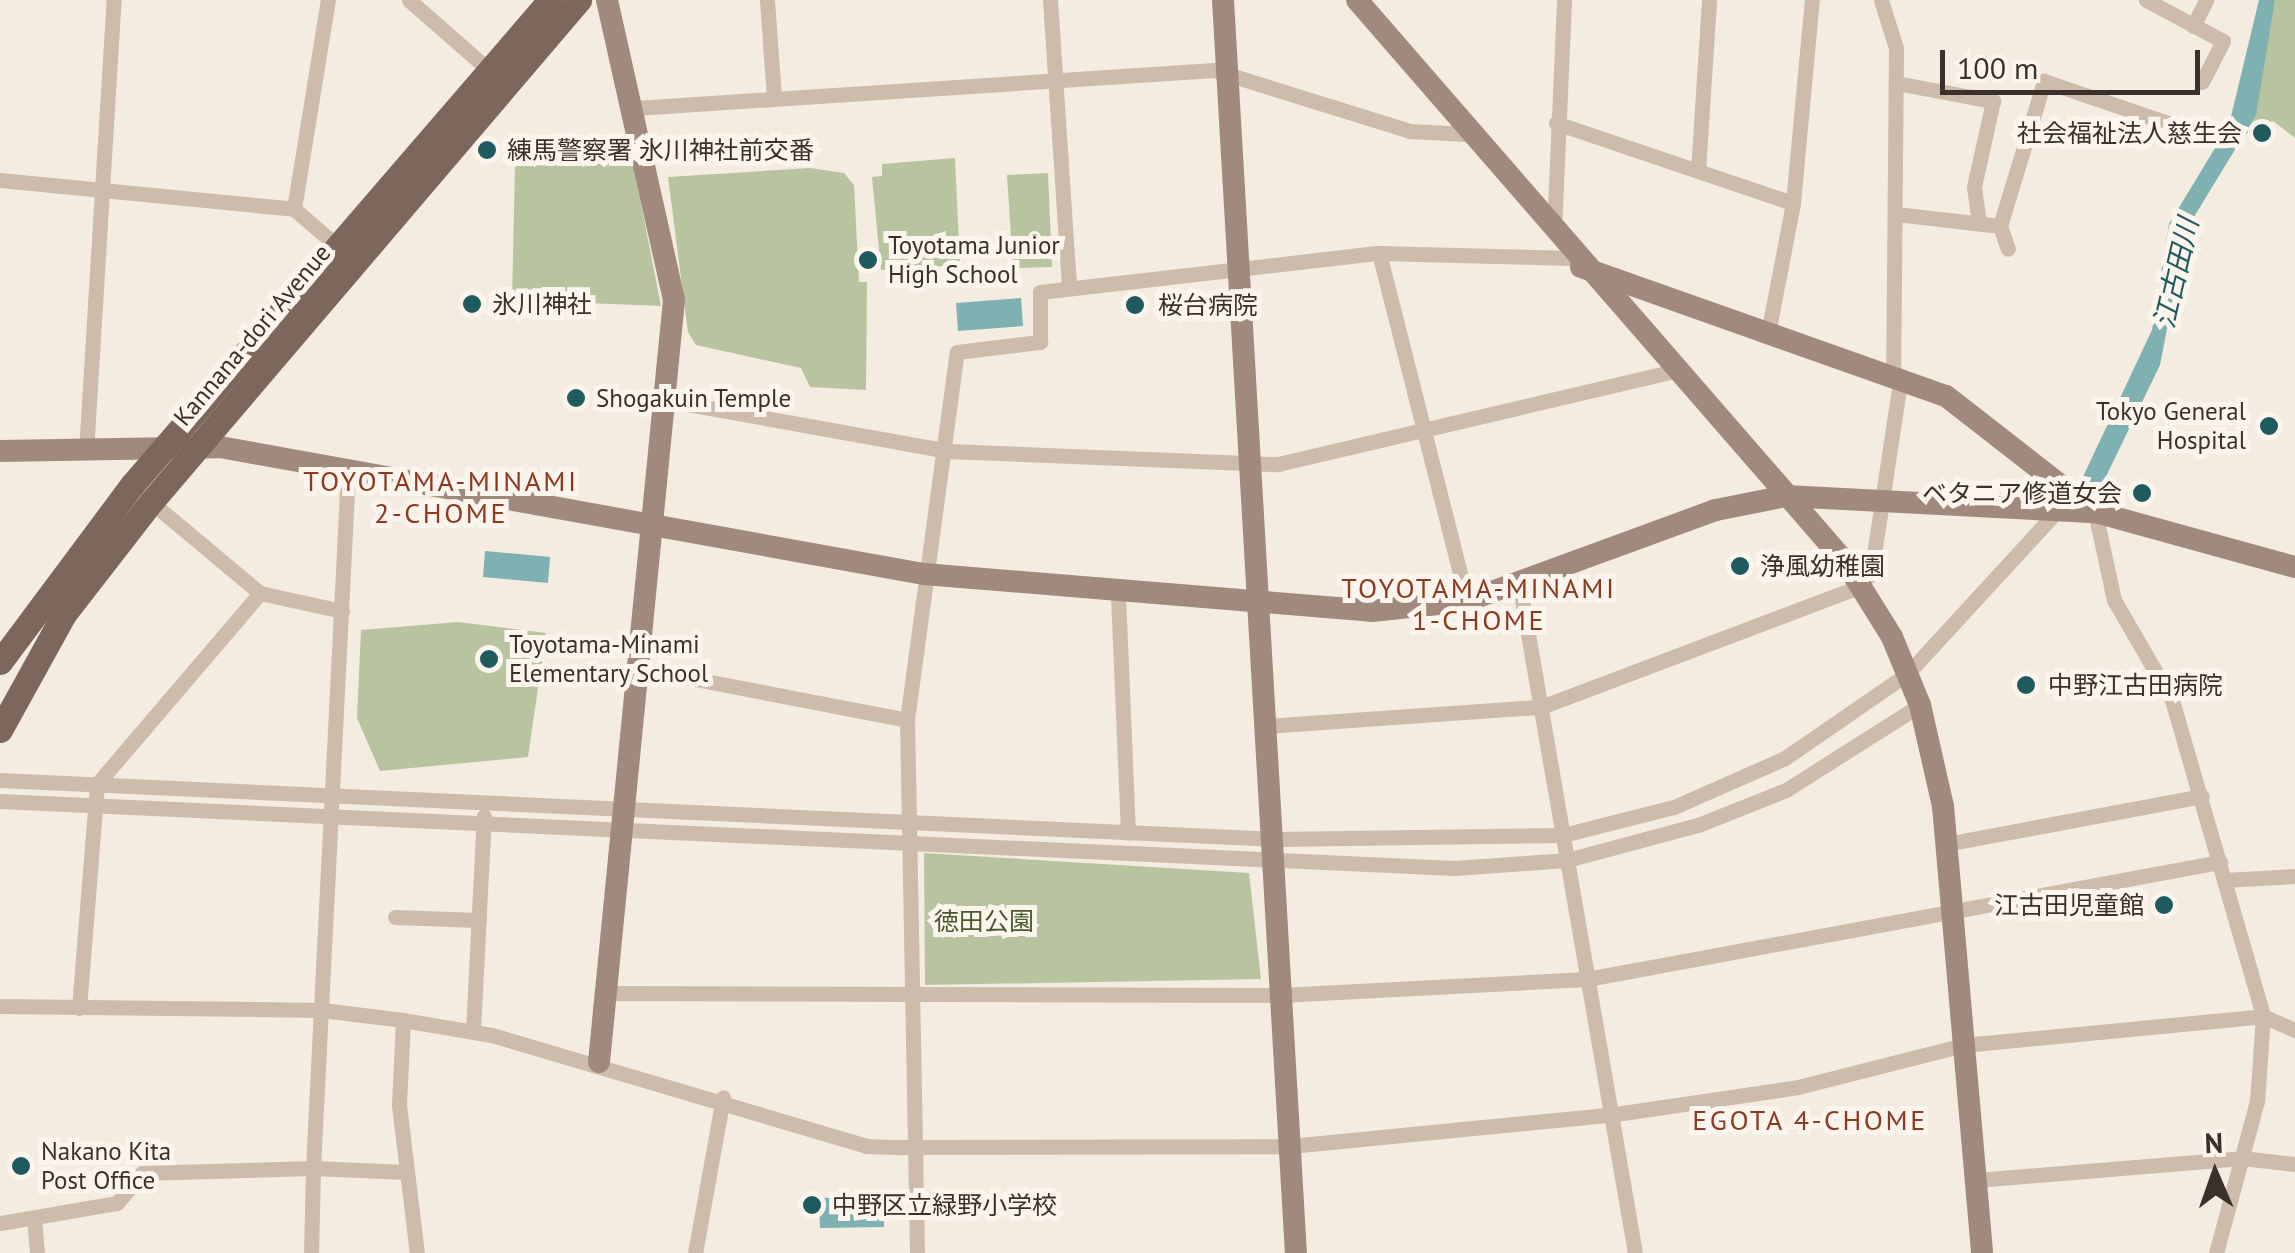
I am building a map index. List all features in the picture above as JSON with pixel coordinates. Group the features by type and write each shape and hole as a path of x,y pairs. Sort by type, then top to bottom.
{"main road":[{"name":"Kannana-dori Avenue","path":"4,651 159,454 550,0"},
{"name":"Kannana-dori Avenue","path":"0,730 64,614 150,502 579,0"}],"street":[{"path":"86,452 114,0"},
{"path":"294,208 328,0"},
{"path":"409,0 489,70"},
{"path":"599,1062 665,400 673,276 607,0"},
{"path":"767,0 774,97"},
{"path":"1050,0 1069,288"},
{"path":"1223,0 1296,1253"},
{"path":"1357,0 1554,237 1862,584 1908,673 1920,705 1946,844 1982,1253"},
{"path":"1554,237 1564,0"},
{"path":"1698,171 1709,0"},
{"path":"1770,328 1793,203 1812,0"},
{"path":"1862,584 1882,500 1897,375 1896,84 1893,16 1881,0"},
{"path":"2146,0 2223,41 2202,82"},
{"path":"2193,26 2206,0"},
{"path":"635,108 1227,71 1410,132 1466,134"},
{"path":"2008,249 2000,226 2044,81 2176,126"},
{"path":"1896,84 1993,101 1974,187 1979,223"},
{"path":"1556,123 1793,203"},
{"path":"0,180 294,208 337,246"},
{"path":"1896,214 2000,226"},
{"path":"1380,253 1416,426 1467,601"},
{"path":"917,1253 908,720 924,574 948,452 957,352 1040,342 1040,292 1380,253 1577,263 1897,375 1972,411 2065,500"},
{"path":"665,400 948,452 1250,464 1673,371"},
{"path":"0,452 159,454 198,445 650,529 924,574 1259,606 1371,611 1467,601 1716,510 1786,496 2065,500 2295,567"},
{"path":"310,1253 348,472"},
{"path":"0,780 485,802 623,820 910,845 1274,851 1564,834 1721,788 1785,758 1908,673 2065,500"},
{"path":"150,502 260,594 342,611"},
{"path":"2092,510 2114,600 2172,700 2263,1016 2242,1158 2216,1253"},
{"path":"1519,582 1635,1253"},
{"path":"1266,726 1541,708 1862,584"},
{"path":"79,1008 93,806 98,784 260,594"},
{"path":"1118,595 1128,833"},
{"path":"638,668 908,720"},
{"path":"0,801 484,824 623,820 909,822 1128,833 1454,868 1567,860 1786,790 1920,705"},
{"path":"1946,844 2202,796"},
{"path":"473,1031 485,802"},
{"path":"606,993 1281,995 1587,979 1953,918 2220,862"},
{"path":"2224,880 2295,876"},
{"path":"395,917 479,920"},
{"path":"0,1006 322,1010 473,1031 723,1098 866,1146 1290,1146 1609,1115 1798,1086 1964,1045 2263,1016 2295,1030"},
{"path":"403,1020 406,1172 417,1253"},
{"path":"695,1253 710,1192 723,1098"},
{"path":"1976,1180 2242,1158 2295,1164"},
{"path":"0,1223 117,1204 142,1173 314,1168 406,1172"},
{"path":"34,1218 38,1253"}],"green space":[{"path":"2275,0 2295,0 2295,138 2273,121 2246,134"},
{"path":"629,142 661,306 512,300 515,165 532,151"},
{"path":"955,158 960,265 881,270 872,177 882,176 882,164"},
{"path":"810,168 844,173 854,185 859,282 867,282 866,390 810,387 801,368 696,345 688,332 668,177"},
{"path":"1048,173 1052,267 1013,268 1007,175"},
{"path":"458,622 546,633 528,757 380,771 357,718 361,630"},
{"name":"徳田公園","path":"924,853 1249,873 1261,979 925,985"}],"water":[{"name":"江古田川","path":"2259,0 2275,0 2256,115 2186,230 2160,365 2097,495 2081,481 2152,330 2169,224 2229,125"},
{"path":"1021,298 1023,326 958,331 956,303"},
{"path":"485,551 550,557 548,583 483,577"},
{"path":"883,1197 884,1227 820,1228 819,1198"}],"place":[{"name":"社会福祉法人慈生会","path":"2262,133"},
{"name":"練馬警察署 氷川神社前交番","path":"487,150"},
{"name":"Toyotama Junior High School","path":"868,260"},
{"name":"氷川神社","path":"472,304"},
{"name":"桜台病院","path":"1135,305"},
{"name":"Shogakuin Temple","path":"576,398"},
{"name":"Tokyo General Hospital","path":"2269,426"},
{"name":"ベタニア修道女会","path":"2142,493"},
{"name":"浄風幼稚園","path":"1740,566"},
{"name":"Toyotama-Minami Elementary School","path":"489,659"},
{"name":"中野江古田病院","path":"2026,685"},
{"name":"江古田児童館","path":"2164,905"},
{"name":"Nakano Kita Post Office","path":"21,1166"},
{"name":"中野区立緑野小学校","path":"812,1205"}],"district":[{"name":"TOYOTAMA-MINAMI 2-CHOME","path":"441,497"},
{"name":"TOYOTAMA-MINAMI 1-CHOME","path":"1479,604"},
{"name":"EGOTA 4-CHOME","path":"1810,1120"}]}
